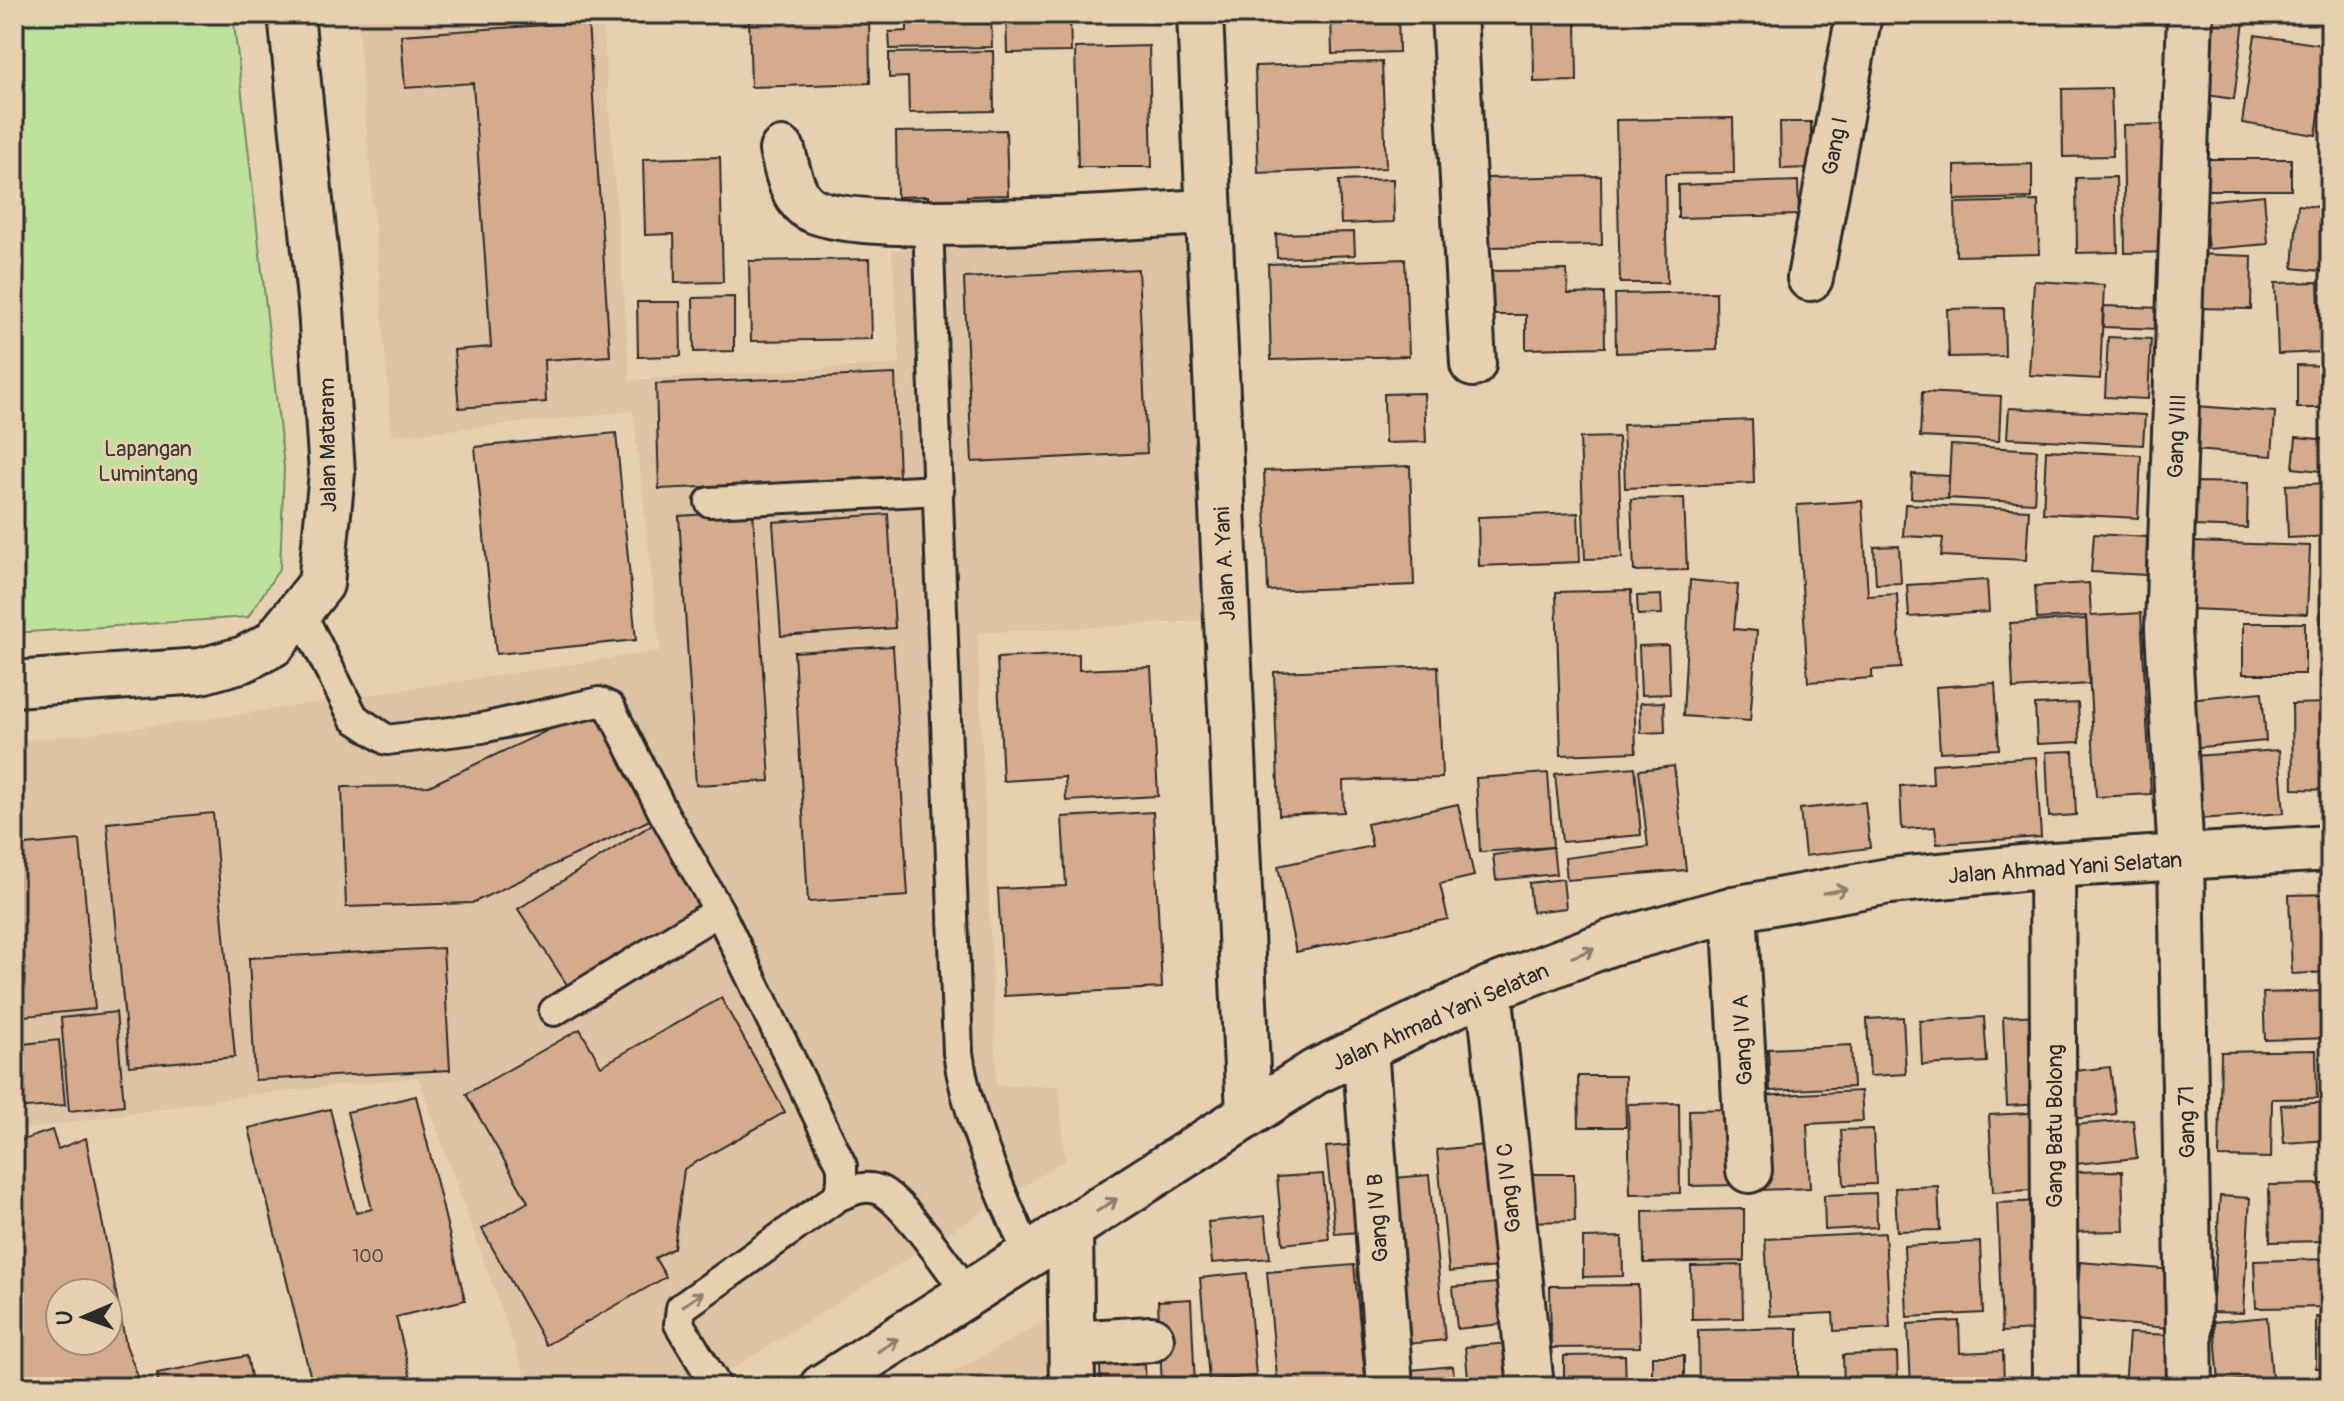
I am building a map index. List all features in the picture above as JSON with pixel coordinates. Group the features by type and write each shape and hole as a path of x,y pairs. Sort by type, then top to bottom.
{"street":[{"name":"Jalan Mataram","path":"14,684 201,671 244,659 273,644 301,613 321,584 332,473 321,309 291,14"},
{"name":"Jalan A. Yani","path":"1200,14 1249,1114"},
{"path":"1454,14 1473,364"},
{"name":"Gang I","path":"1810,278 1859,14"},
{"name":"Gang VIII","path":"2181,857 2168,629 2190,14"},
{"path":"782,150 797,196 807,208 830,215 891,223 928,223 1208,212"},
{"name":"Jalan Ahmad Yani Selatan","path":"830,1385 1315,1072 1489,989 1610,943 1734,909 1889,881 2052,865 2330,848"},
{"name":"Gang 71","path":"2181,857 2190,1387"},
{"name":"Gang Batu Bolong","path":"2052,865 2055,1387"},
{"name":"Gang IV A","path":"1734,909 1749,1170"},
{"name":"Gang IV C","path":"1489,989 1531,1387"},
{"name":"Gang IV B","path":"1365,1048 1390,1387"},
{"path":"1070,1228 1072,1387"},
{"path":"1072,1344 1151,1339"}],"lane":[{"path":"928,223 958,1053 963,1087 975,1123 1028,1255"},
{"path":"710,502 939,490"},
{"path":"301,613 354,718 387,740 482,728 605,702 615,713 663,812 719,911 842,1166 842,1183 837,1197"},
{"path":"554,1011 719,911"},
{"path":"717,1387 679,1324 681,1308 837,1197 859,1187 880,1190 911,1219 968,1294"}],"shaded area":[{"path":"357,14 602,14 630,380 900,364 892,250 1188,230 1203,621 977,633 997,1086 1059,1086 1065,1160 703,1387 529,1387 418,1077 250,1095 14,1131 14,742 209,719 660,651 633,411 392,436"},
{"path":"1055,1315 1056,1387 927,1387"}],"green space":[{"name":"Lapangan Lumintang","path":"14,14 233,14 284,467 280,568 248,617 14,633"}],"building":[{"path":"869,14 870,83 751,87 749,16"},
{"path":"907,14 991,14 992,47 890,49 889,32 907,31"},
{"path":"1006,14 1070,14 1071,52 1007,53"},
{"path":"1331,14 1398,14 1399,52 1332,54"},
{"path":"2210,14 2245,14 2234,99 2199,94"},
{"path":"1533,18 1576,18 1577,81 1534,82"},
{"path":"588,22 610,356 544,360 546,402 459,408 454,350 491,347 473,83 405,88 401,35"},
{"path":"2255,35 2329,46 2316,135 2242,123"},
{"path":"1149,46 1152,167 1078,167 1075,48"},
{"path":"993,51 994,111 909,113 908,77 889,78 889,53"},
{"path":"1382,62 1386,168 1258,173 1255,66"},
{"path":"2111,88 2113,156 2063,157 2062,89"},
{"path":"1733,118 1734,173 1665,174 1667,283 1620,283 1616,120"},
{"path":"1780,122 1811,122 1811,168 1781,169"},
{"path":"2174,124 2177,252 2125,253 2123,125"},
{"path":"1006,130 1008,195 967,196 967,203 928,204 928,196 897,197 896,132"},
{"path":"720,157 723,282 675,283 674,234 645,235 643,159"},
{"path":"2208,159 2291,159 2291,190 2207,190"},
{"path":"2032,164 2032,198 1955,200 1955,166"},
{"path":"1601,176 1602,245 1488,247 1487,178"},
{"path":"2116,177 2118,252 2077,253 2076,178"},
{"path":"1393,179 1394,222 1341,224 1339,181"},
{"path":"1798,181 1799,215 1678,218 1678,185"},
{"path":"2264,195 2268,244 2208,249 2203,201"},
{"path":"2038,201 2039,254 1956,256 1955,203"},
{"path":"2298,205 2330,208 2330,272 2293,268"},
{"path":"1354,232 1355,255 1277,258 1276,234"},
{"path":"2194,254 2252,256 2251,309 2193,308"},
{"path":"870,259 872,339 751,341 749,261"},
{"path":"1405,259 1409,356 1271,360 1268,264"},
{"path":"1138,269 1147,453 972,462 964,278"},
{"path":"1567,270 1568,294 1604,293 1605,347 1526,349 1526,315 1490,315 1489,271"},
{"path":"2034,281 2104,285 2100,379 2029,375"},
{"path":"2318,282 2321,352 2278,354 2275,283"},
{"path":"1716,292 1717,350 1616,353 1615,294"},
{"path":"734,297 734,351 694,352 693,298"},
{"path":"637,302 680,302 681,356 638,357"},
{"path":"2104,306 2162,308 2161,329 2103,327"},
{"path":"2004,308 2005,356 1949,357 1947,309"},
{"path":"2108,337 2151,339 2148,399 2105,397"},
{"path":"2297,365 2330,366 2330,408 2297,408"},
{"path":"895,374 899,478 659,489 656,384"},
{"path":"1922,392 2001,396 1999,441 1920,437"},
{"path":"1424,393 1426,442 1385,443 1384,394"},
{"path":"2196,406 2275,412 2272,456 2193,450"},
{"path":"2009,408 2145,415 2143,445 2007,438"},
{"path":"1752,420 1754,483 1625,488 1623,425"},
{"path":"616,433 636,640 496,654 475,447"},
{"path":"1618,437 1622,558 1585,559 1580,438"},
{"path":"2296,437 2330,440 2330,472 2293,468"},
{"path":"1951,445 2037,450 2034,503 1948,498"},
{"path":"2046,450 2141,455 2138,518 2043,513"},
{"path":"1410,466 1414,585 1268,591 1264,471"},
{"path":"1912,474 1949,476 1948,499 1911,498"},
{"path":"2194,482 2248,483 2247,528 2193,526"},
{"path":"2330,483 2330,536 2288,538 2286,485"},
{"path":"1684,498 1687,570 1634,571 1631,499"},
{"path":"1862,501 1868,596 1897,594 1901,668 1872,670 1872,678 1808,682 1797,505"},
{"path":"1905,504 2029,510 2026,560 1941,556 1943,538 1903,536"},
{"path":"753,511 770,781 696,785 679,516"},
{"path":"1578,513 1580,562 1479,566 1478,517"},
{"path":"888,514 895,628 781,636 773,522"},
{"path":"2094,534 2147,537 2146,575 2091,572"},
{"path":"2193,542 2310,546 2307,614 2190,609"},
{"path":"1899,546 1901,583 1876,584 1874,547"},
{"path":"2323,558 2330,559 2330,626 2321,626"},
{"path":"1690,580 1738,585 1734,629 1757,631 1750,721 1683,716"},
{"path":"1987,580 1989,612 1909,617 1907,585"},
{"path":"2089,583 2091,616 2141,613 2151,794 2096,797 2086,616 2037,619 2035,586"},
{"path":"1631,590 1636,752 1561,755 1556,592"},
{"path":"1661,595 1662,614 1638,615 1637,596"},
{"path":"2086,619 2089,684 2013,689 2010,623"},
{"path":"2243,623 2305,623 2305,674 2243,674"},
{"path":"1668,645 1670,694 1641,695 1639,646"},
{"path":"893,646 908,896 808,902 794,652"},
{"path":"2320,648 2330,648 2330,689 2321,689"},
{"path":"1079,654 1079,670 1151,667 1158,796 1066,801 1065,777 1003,781 997,658"},
{"path":"1438,666 1442,778 1343,781 1344,812 1279,815 1274,672"},
{"path":"1995,683 1999,749 1940,752 1936,687"},
{"path":"2262,692 2266,741 2191,748 2187,699"},
{"path":"1664,702 1665,732 1641,733 1640,703"},
{"path":"2078,703 2080,742 2037,744 2035,705"},
{"path":"2330,703 2330,790 2293,789 2292,704"},
{"path":"600,706 652,819 472,903 346,907 342,787 429,786"},
{"path":"2279,750 2284,813 2199,819 2194,756"},
{"path":"2073,751 2076,815 2049,817 2046,752"},
{"path":"2036,757 2041,837 1937,844 1935,827 1902,829 1900,786 1933,784 1932,764"},
{"path":"1674,766 1686,870 1567,880 1565,858 1648,847 1639,770"},
{"path":"1635,767 1641,835 1562,842 1555,774"},
{"path":"1548,773 1553,847 1480,852 1476,778"},
{"path":"1865,802 1870,848 1805,856 1800,809"},
{"path":"1458,804 1474,876 1440,884 1448,919 1296,952 1278,866 1372,846 1367,824"},
{"path":"1153,812 1162,988 1004,996 998,889 1066,886 1062,817"},
{"path":"213,813 235,1057 129,1066 107,823"},
{"path":"656,822 707,905 571,991 518,909"},
{"path":"80,840 95,1009 15,1017 14,846"},
{"path":"1553,847 1556,874 1496,880 1493,855"},
{"path":"1563,879 1566,908 1532,912 1529,883"},
{"path":"2330,894 2330,972 2292,974 2289,895"},
{"path":"443,948 450,1070 255,1080 249,958"},
{"path":"2330,991 2330,1038 2265,1040 2263,993"},
{"path":"721,998 785,1112 684,1169 674,1248 655,1258 666,1277 546,1345 482,1229 528,1202 466,1094 580,1029 601,1066"},
{"path":"116,1012 124,1105 69,1111 61,1018"},
{"path":"2039,1015 2043,1104 2007,1106 2003,1017"},
{"path":"1903,1017 1906,1074 1870,1076 1867,1019"},
{"path":"1984,1017 1987,1062 1922,1065 1920,1021"},
{"path":"59,1040 65,1105 14,1109 14,1045"},
{"path":"1851,1045 1853,1087 1770,1091 1768,1049"},
{"path":"2316,1050 2317,1098 2272,1099 2271,1158 2219,1157 2221,1052"},
{"path":"2110,1067 2116,1114 2064,1120 2058,1073"},
{"path":"1578,1076 1625,1076 1626,1127 1579,1127"},
{"path":"1861,1091 1863,1121 1807,1124 1810,1188 1760,1190 1756,1096"},
{"path":"416,1096 465,1300 396,1317 413,1387 313,1387 249,1128 330,1109 356,1213 372,1209 347,1112"},
{"path":"2330,1102 2330,1140 2284,1143 2281,1105"},
{"path":"1679,1103 1680,1193 1630,1194 1628,1104"},
{"path":"1735,1109 1736,1185 1690,1186 1689,1110"},
{"path":"2047,1112 2051,1189 1993,1192 1989,1115"},
{"path":"2133,1120 2137,1158 2065,1165 2061,1126"},
{"path":"1873,1129 1876,1184 1844,1185 1841,1130"},
{"path":"52,1130 58,1149 86,1138 113,1277 44,1277 44,1357 124,1357 124,1335 142,1387 14,1387 14,1143"},
{"path":"1362,1144 1371,1231 1335,1234 1326,1147"},
{"path":"1485,1145 1497,1267 1449,1272 1437,1150"},
{"path":"2122,1171 2124,1231 2069,1232 2067,1172"},
{"path":"1323,1174 1329,1239 1283,1244 1277,1177"},
{"path":"1518,1174 1574,1174 1575,1221 1519,1222"},
{"path":"1429,1175 1445,1340 1398,1345 1382,1179"},
{"path":"2330,1184 2330,1241 2270,1242 2269,1185"},
{"path":"1938,1186 1940,1230 1897,1231 1895,1188"},
{"path":"1876,1193 1877,1227 1825,1230 1824,1195"},
{"path":"2220,1196 2250,1198 2243,1313 2212,1312"},
{"path":"2045,1201 2052,1329 2002,1332 1997,1203"},
{"path":"1744,1209 1744,1261 1644,1263 1643,1211"},
{"path":"1265,1216 1270,1258 1212,1263 1208,1222"},
{"path":"1885,1233 1890,1328 1834,1331 1833,1313 1770,1316 1765,1239"},
{"path":"1622,1237 1623,1276 1583,1277 1583,1238"},
{"path":"1980,1242 1983,1313 1907,1317 1904,1246"},
{"path":"2330,1259 2330,1307 2256,1308 2254,1261"},
{"path":"2080,1262 2174,1270 2169,1328 2075,1320"},
{"path":"1354,1265 1366,1387 1278,1387 1267,1272"},
{"path":"1742,1265 1743,1318 1692,1319 1691,1266"},
{"path":"1247,1273 1256,1376 1209,1380 1200,1278"},
{"path":"1497,1283 1501,1324 1457,1329 1453,1287"},
{"path":"1638,1285 1640,1347 1551,1348 1550,1286"},
{"path":"1191,1299 1195,1387 1162,1387 1158,1301"},
{"path":"2267,1317 2272,1378 2219,1382 2214,1322"},
{"path":"2316,1317 2330,1317 2330,1368 2316,1368"},
{"path":"1959,1321 1960,1353 2003,1351 2004,1387 1911,1387 1908,1324"},
{"path":"1798,1328 1798,1387 1699,1387 1698,1330"},
{"path":"2129,1333 2172,1335 2169,1387 2125,1387"},
{"path":"1144,1343 1146,1387 1101,1387 1099,1345"},
{"path":"1508,1343 1513,1387 1469,1387 1465,1347"},
{"path":"1897,1353 1898,1387 1844,1387 1843,1355"},
{"path":"1625,1355 1626,1387 1564,1387 1564,1356"},
{"path":"247,1356 253,1387 159,1387 157,1373"},
{"path":"1652,1356 1684,1356 1684,1387 1652,1387"},
{"path":"1453,1366 1455,1387 1403,1387 1401,1371"},
{"path":"2279,1377 2330,1378 2330,1387 2279,1387"}]}
